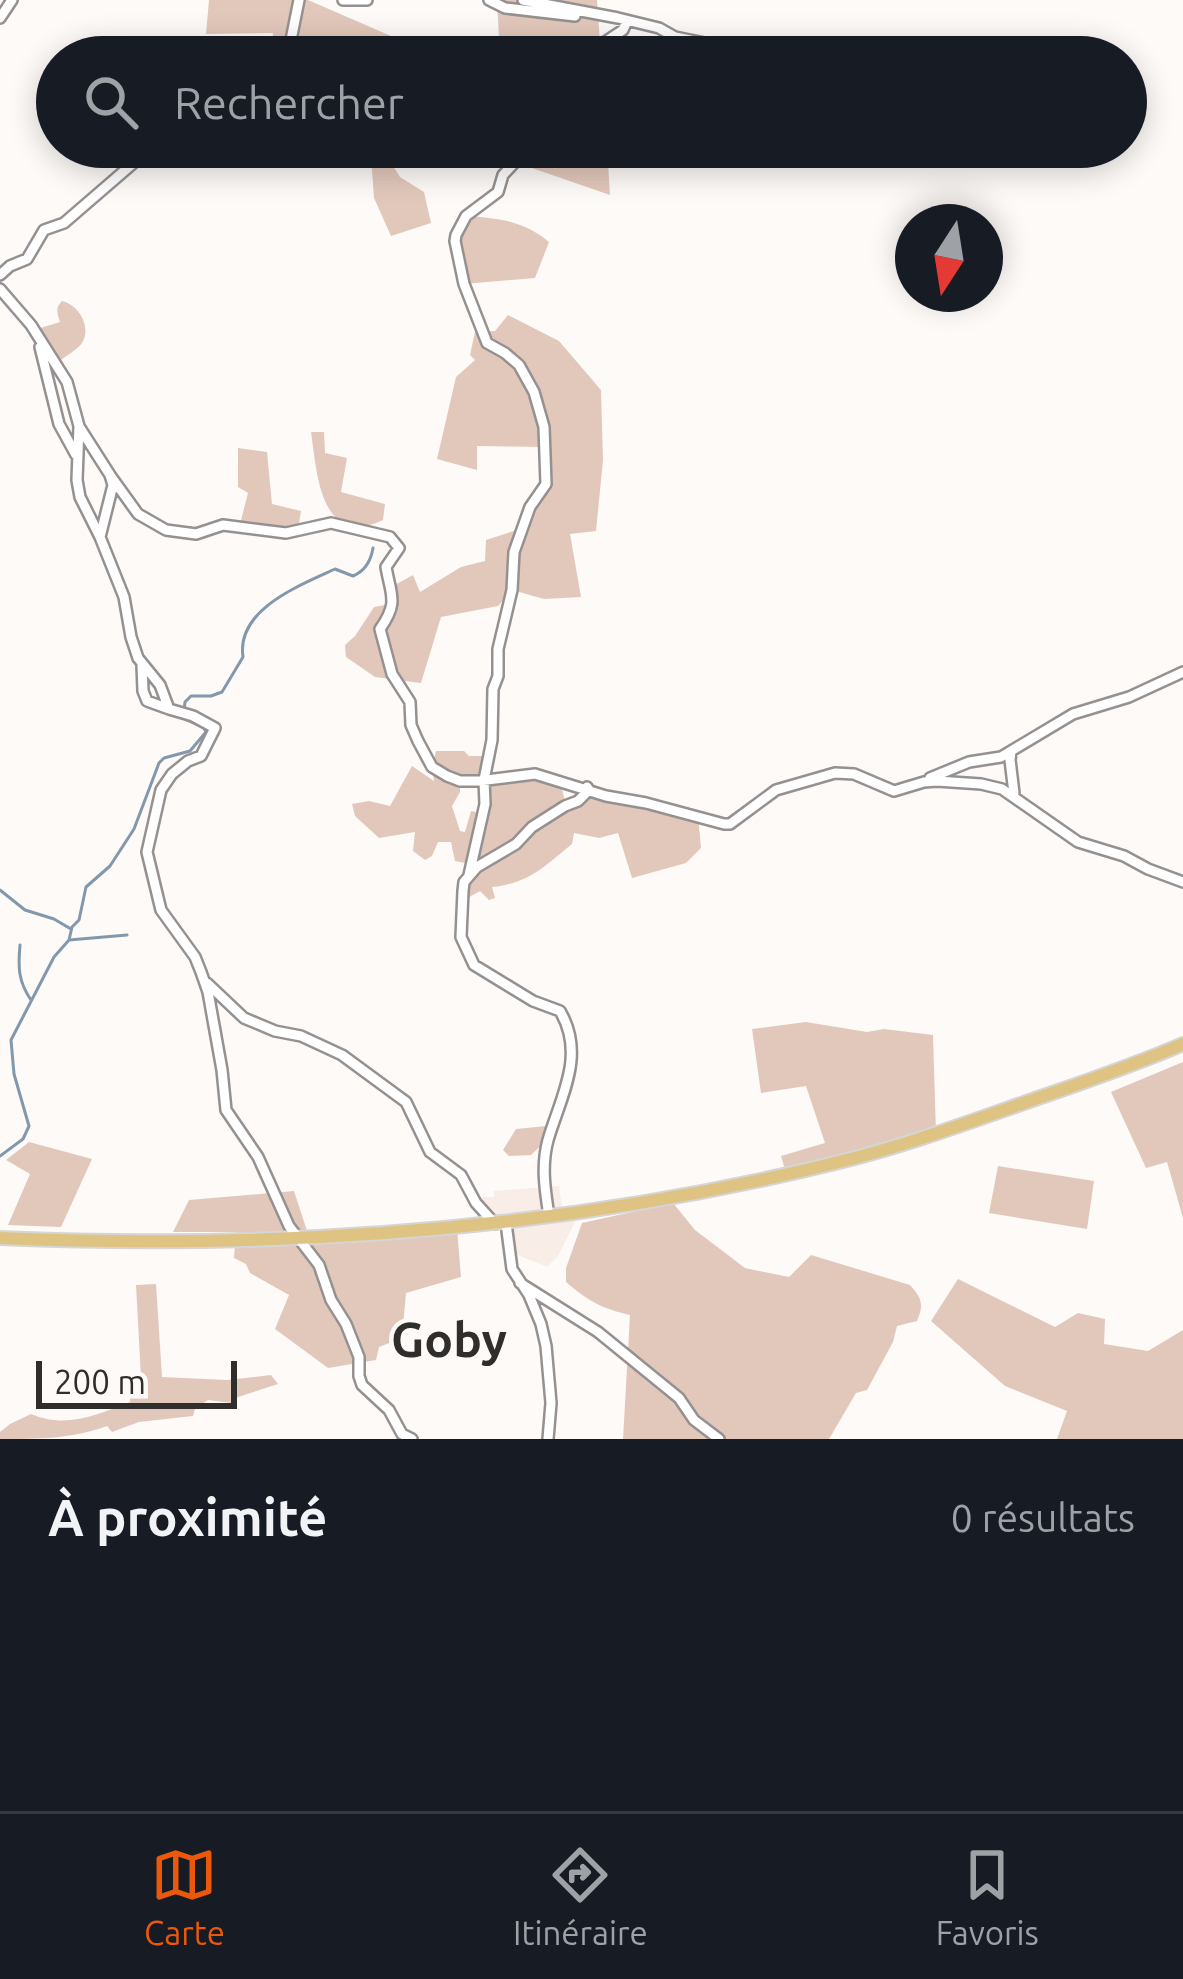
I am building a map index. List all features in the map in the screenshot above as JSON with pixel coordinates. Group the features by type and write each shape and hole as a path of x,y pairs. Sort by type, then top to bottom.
{"main road":[{"path":"0,1238 299,1238 501,1224 664,1198 840,1162 936,1133 1183,1044"}],"street":[{"path":"0,18 12,0"},
{"path":"292,36 299,0"},
{"path":"343,0 367,0"},
{"path":"489,0 505,8 628,21"},
{"path":"523,0 659,28 672,36"},
{"path":"615,36 628,21"},
{"path":"0,274 27,259 44,230 64,223 128,168"},
{"path":"510,168 498,192 466,216 455,241 464,284 487,343 505,353 525,374 540,410 546,484 530,507 514,552 512,590 498,650 485,804 463,891 460,924 474,965 533,1001 560,1011 572,1035 570,1072 544,1167 549,1216"},
{"path":"0,290 31,325 67,382 79,426 80,497 124,597 147,701 215,728 201,756 188,761 164,784 147,852 161,910 195,957 203,979 226,1109 250,1141 289,1226 319,1265 359,1357 360,1382 389,1410 405,1437"},
{"path":"31,325 48,370 59,424 78,459"},
{"path":"79,426 138,514 166,530 196,534 224,525 286,533 331,523 379,543 386,534 398,545 397,554 387,562 392,599 380,629 392,674 410,702 411,725 432,767 460,781 535,774 730,824 784,787 835,773 854,774 894,791 969,762 994,759 1073,714 1130,697 1183,672"},
{"path":"100,537 112,496 110,475"},
{"path":"142,665 160,685 169,709"},
{"path":"1011,751 1015,796"},
{"path":"924,782 1002,789 1078,842 1183,882"},
{"path":"469,875 589,790"},
{"path":"203,979 244,1018 342,1055 406,1102 430,1152 461,1175 476,1203 501,1224 512,1269 529,1294 546,1346 551,1403 548,1439"},
{"path":"520,1283 598,1332 679,1398 694,1420 719,1439"}],"shaded area":[{"path":"209,0 308,0 391,36 273,33 206,34"},
{"path":"497,0 597,0 600,36 499,36"},
{"path":"372,168 394,168 424,192 431,223 391,236 374,198"},
{"path":"532,168 608,168 610,195"},
{"path":"466,216 511,222 549,242 535,278 464,284 455,241"},
{"path":"62,301 78,312 85,337 57,363 34,330 60,322 57,311"},
{"path":"508,315 559,341 601,390 603,460 596,531 570,534 581,597 544,599 512,590 498,606 441,617 421,683 375,677 346,657 345,645 374,607 385,605 392,599 393,586 413,575 420,592 461,567 485,561 486,540 523,528 544,489 544,447 477,446 477,470 437,459 456,377 475,360 470,355 475,332 495,331"},
{"path":"311,432 324,432 325,453 347,458 341,492 385,504 383,520 362,526 334,516 320,486"},
{"path":"238,448 267,452 272,504 301,511 298,529 239,528 248,493 238,487"},
{"path":"436,751 464,751 469,756 489,756 486,777 535,774 560,781 566,805 589,790 698,815 701,848 686,863 632,878 618,833 599,838 574,833 572,844 535,873 492,887 495,898 489,900 480,891 464,900 471,864 455,861 451,842 438,842 425,860 413,851 415,832 379,838 355,816 352,804 369,801 390,806 412,766 434,781","holes":["460,782 483,782 480,813 471,811 465,832 460,831 452,806"]},
{"path":"806,1022 867,1032 884,1029 933,1035 936,1133 786,1173 781,1156 825,1143 806,1086 761,1093 752,1029"},
{"path":"1183,1062 1183,1218 1167,1162 1146,1168 1111,1092"},
{"path":"546,1126 548,1139 531,1155 509,1156 503,1150 516,1129"},
{"path":"29,1142 92,1159 61,1227 8,1225 30,1174 6,1160"},
{"path":"998,1166 1094,1181 1087,1229 989,1213"},
{"path":"559,1186 563,1214 580,1212 558,1256 547,1267 508,1251 506,1223 484,1211 482,1197 494,1197 494,1191"},
{"path":"294,1191 309,1237 457,1228 461,1277 406,1293 402,1338 379,1347 376,1360 328,1368 275,1329 289,1295 234,1258 236,1232 173,1232 189,1200"},
{"path":"673,1203 695,1230 745,1268 789,1277 811,1255 910,1285 917,1294 921,1306 917,1321 897,1326 867,1390 856,1393 829,1439 623,1439 630,1315 581,1294 566,1282 566,1268 582,1223"},
{"path":"958,1279 1055,1327 1078,1313 1105,1319 1104,1344 1148,1351 1183,1330 1183,1439 1057,1439 1067,1411 1005,1386 931,1321"},
{"path":"156,1284 162,1377 227,1380 271,1375 278,1384 231,1403 208,1400 193,1416 139,1422 112,1432 107,1426 68,1436 0,1439 0,1432 31,1414 69,1420 130,1402 130,1378 141,1377 136,1285"}],"waterway":[{"path":"184,711 191,696 222,692 243,657 243,640 259,613 288,592 335,569 357,574 367,565 373,548"},
{"path":"0,1156 23,1139 29,1126 14,1074 11,1040 79,920 86,887 110,866 134,829 159,763 190,751 206,732 187,720"},
{"path":"0,890 25,910 71,929"},
{"path":"69,940 127,935"},
{"path":"20,945 20,974 31,1000"}],"district":[{"name":"Goby","path":"449,1340"}]}
